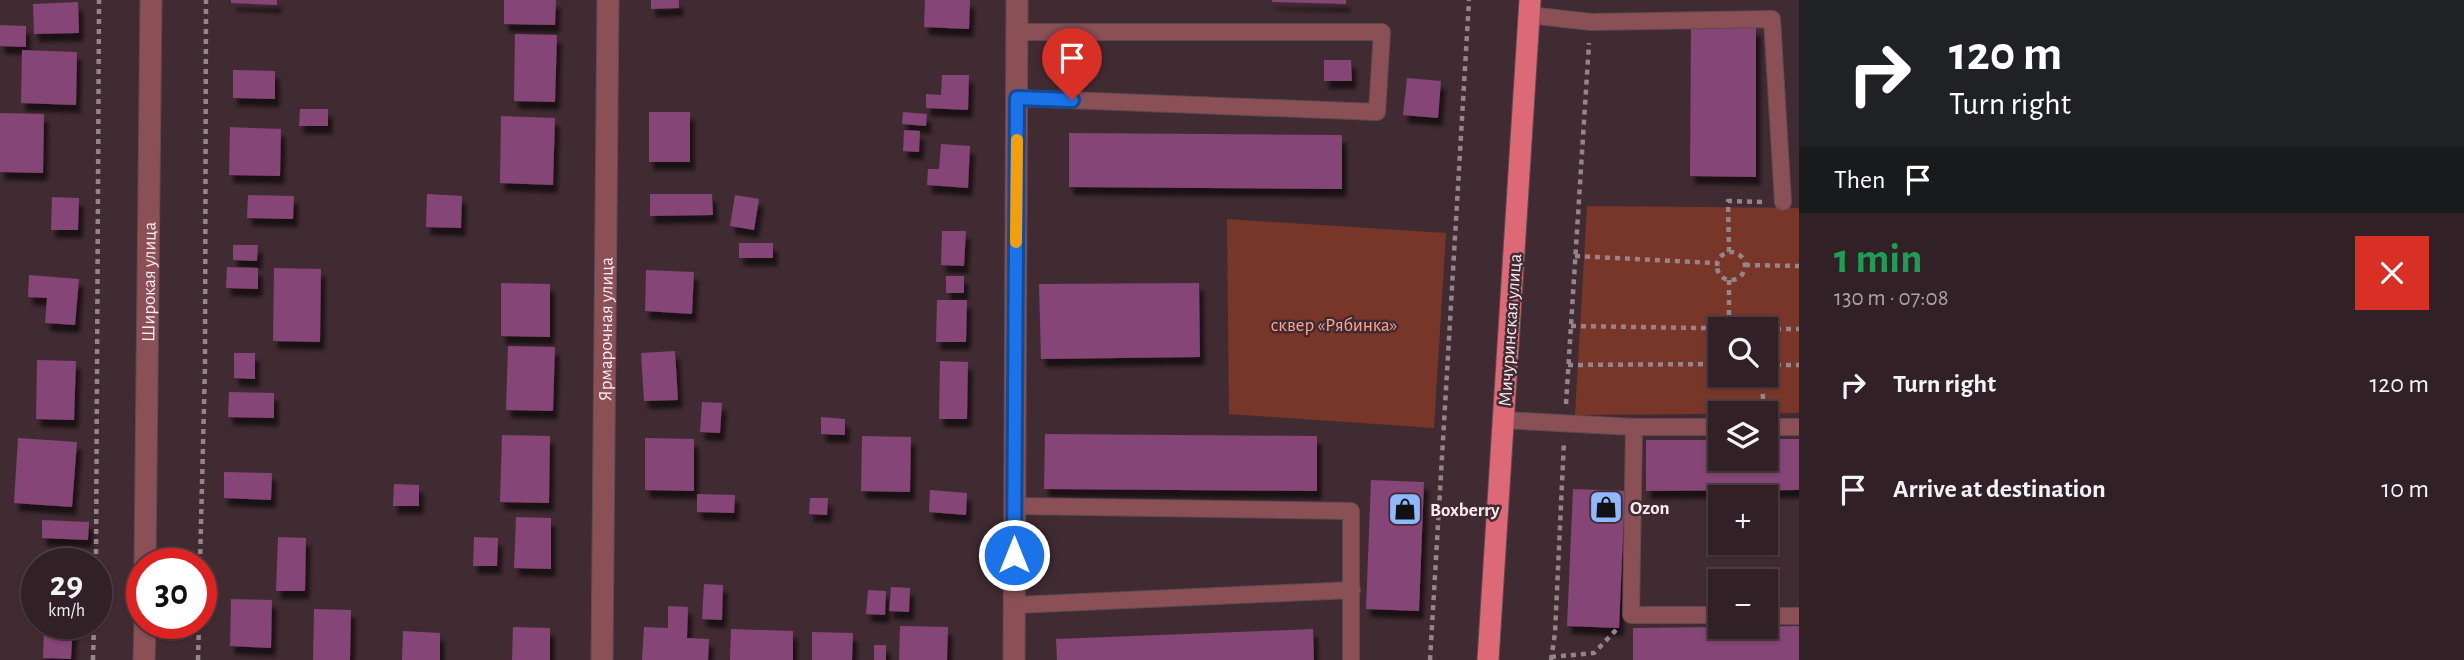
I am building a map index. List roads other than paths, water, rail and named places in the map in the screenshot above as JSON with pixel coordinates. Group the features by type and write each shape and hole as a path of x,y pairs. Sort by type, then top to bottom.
{"main road":[{"name":"Мичуринская улица","path":"1488,660 1529,7"}],"street":[{"name":"Широкая улица","path":"145,548 151,0"},
{"name":"Ярмарочная улица","path":"603,660 608,0"},
{"path":"1014,660 1017,0"},
{"path":"144,660 145,639"}],"lane":[{"path":"1529,7 1591,22 1772,19 1783,202"},
{"path":"1016,32 1382,32 1377,112 1017,98"},
{"path":"1503,420 1634,427 1708,426"},
{"path":"1778,426 1799,426"},
{"path":"1634,427 1631,615 1708,615"},
{"path":"1014,506 1351,511 1351,660"},
{"path":"1015,604 1352,590"},
{"path":"1778,616 1799,616"}],"place":[{"name":"Ozon","path":"1606,507"},
{"name":"Boxberry","path":"1405,509"}],"park label":[{"name":"сквер «Рябинка»","path":"1334,324"}]}
